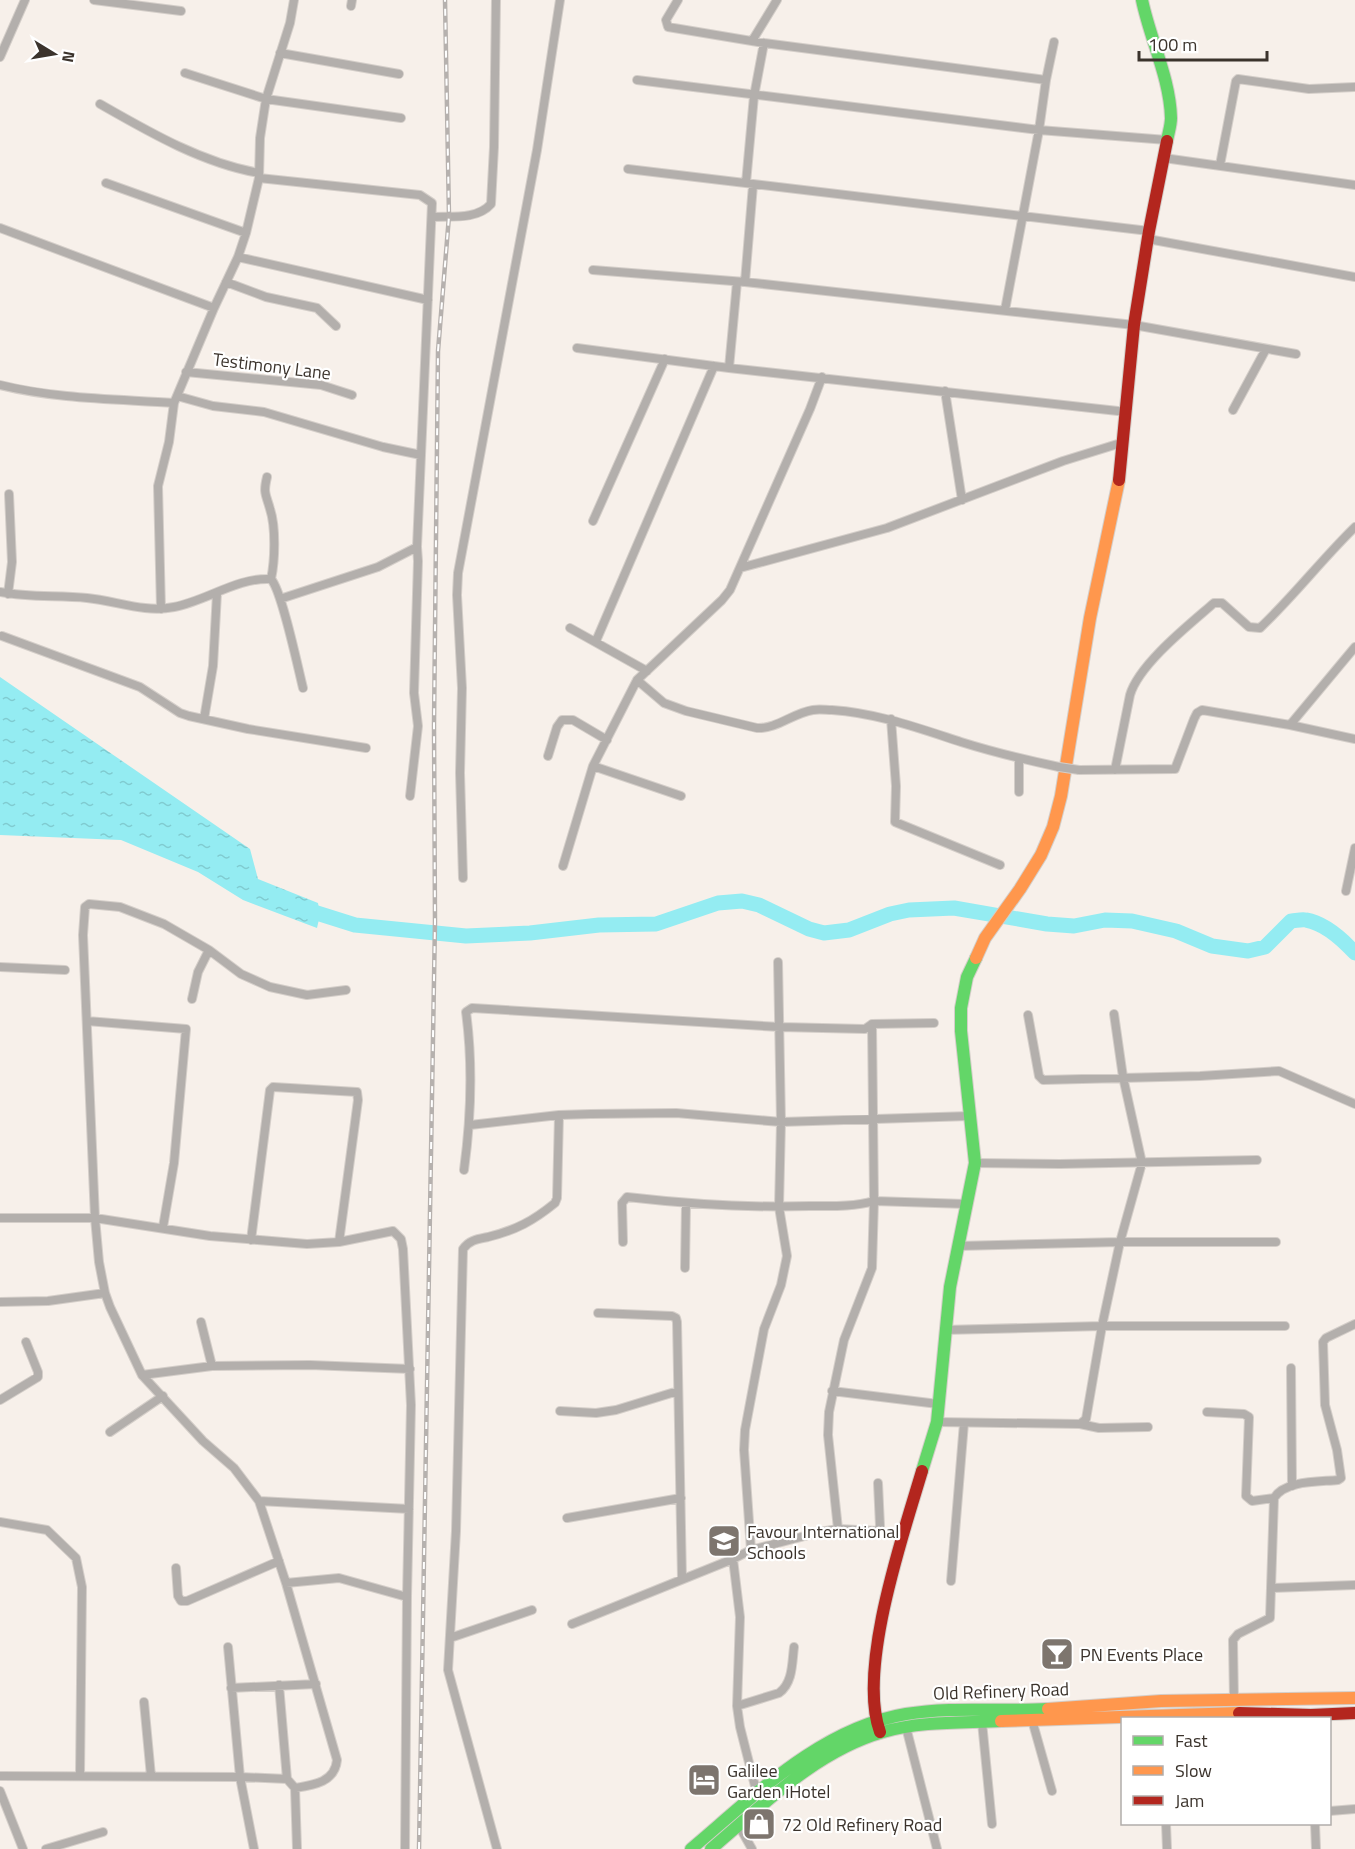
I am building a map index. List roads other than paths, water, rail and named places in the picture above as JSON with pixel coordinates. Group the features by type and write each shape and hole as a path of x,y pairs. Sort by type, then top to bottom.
{"street":[{"path":"0,57 25,0"},
{"path":"94,0 181,11"},
{"path":"161,609 158,486 169,442 175,399 238,257 246,233 259,176 260,138 266,99 294,0"},
{"path":"432,217 470,215 485,210 491,204 496,0"},
{"path":"463,878 460,773 462,688 457,595 459,573 537,150 561,0"},
{"path":"678,0 666,20 668,27 764,43 1046,80"},
{"path":"752,41 777,0"},
{"path":"878,1726 873,1685 876,1657 887,1597 904,1530 937,1422 950,1287 975,1163 961,1031 961,1008 967,977 985,938 1020,889 1049,837 1061,796 1090,618 1119,477 1134,325 1148,235 1171,121 1169,96 1147,25 1142,0"},
{"path":"1005,310 1040,130 1046,80 1054,42"},
{"path":"729,368 741,282 754,96 764,43"},
{"path":"280,53 399,74"},
{"path":"185,73 266,99 401,118"},
{"path":"1220,165 1238,79 1310,89 1355,87"},
{"path":"637,80 1040,130 1167,140"},
{"path":"100,104 171,142 259,176 420,195 432,203 417,547 414,693 418,726 410,796"},
{"path":"1164,158 1355,185"},
{"path":"628,169 1023,215 1148,235 1355,277"},
{"path":"106,183 246,233"},
{"path":"0,228 214,308"},
{"path":"238,257 428,300"},
{"path":"593,270 741,282 1134,325 1296,354"},
{"path":"226,282 266,297 317,308 336,326"},
{"path":"577,348 729,368 1127,412"},
{"path":"1233,410 1266,349"},
{"path":"593,521 665,360"},
{"path":"596,641 714,366"},
{"name":"Testimony Lane","path":"186,372 321,385 352,395"},
{"path":"563,866 593,766 637,681 722,600 740,568 822,377"},
{"path":"0,385 73,396 175,399 264,412 383,447 421,455"},
{"path":"945,391 962,500"},
{"path":"740,568 887,528 1063,461 1124,442"},
{"path":"267,477 265,494 270,509 274,567 271,579"},
{"path":"9,494 12,562 4,593 38,598 84,598 134,608 161,609 188,604 254,580 271,579 275,583 280,599 303,688"},
{"path":"1115,770 1130,695 1135,683 1181,631 1218,602 1249,627 1260,628 1328,553 1355,527"},
{"path":"280,599 378,567 417,547"},
{"path":"204,719 213,666 217,593"},
{"path":"570,628 647,671"},
{"path":"2,636 140,687 180,713 248,729 366,748"},
{"path":"1290,724 1355,647"},
{"path":"637,681 664,703 686,711 757,728 764,729 774,726 813,710 865,713 1018,758 1079,770 1175,769 1194,719 1202,710 1290,724 1355,739"},
{"path":"891,719 896,822 1000,865"},
{"path":"548,756 557,727 562,720 573,720 607,740"},
{"path":"1018,758 1019,792"},
{"path":"593,766 681,796"},
{"path":"1346,891 1355,848"},
{"path":"295,1788 316,1785 325,1781 336,1769 337,1760 286,1583 259,1502 234,1468 203,1441 142,1376 105,1293 94,1218 83,934 85,907 89,904 120,907 164,924 209,950 241,974 270,987 307,995 346,990"},
{"path":"192,999 198,972 209,950"},
{"path":"751,1550 744,1450 746,1430 764,1329 785,1271 787,1256 779,1207 781,1122 778,962"},
{"path":"0,967 65,970"},
{"path":"464,1170 470,1125 470,1036 466,1012 472,1008 780,1027 866,1029 872,1024 934,1023"},
{"path":"1080,1424 1086,1419 1102,1326 1120,1242 1142,1163 1124,1077 1114,1014"},
{"path":"1028,1015 1040,1078 1043,1080 1200,1076 1279,1071 1355,1104"},
{"path":"87,1021 186,1029 174,1163 163,1227"},
{"path":"838,1529 828,1435 832,1391 852,1317 872,1268 874,1201 872,1024"},
{"path":"251,1240 270,1090 273,1087 357,1092 339,1242"},
{"path":"470,1125 559,1115 676,1113 781,1122 970,1116"},
{"path":"497,1849 448,1670 456,1531 464,1249 466,1244 472,1240 511,1231 525,1224 555,1203 559,1115"},
{"path":"975,1163 1060,1164 1257,1160"},
{"path":"623,1242 622,1203 627,1197 686,1203 779,1207 860,1205 874,1201 966,1204"},
{"path":"685,1268 686,1203"},
{"path":"0,1218 94,1218 210,1236 307,1244 339,1242 393,1231 401,1239 410,1369 404,1849"},
{"path":"958,1246 1120,1242 1276,1242"},
{"path":"0,1302 48,1301 105,1293"},
{"path":"598,1313 676,1318 682,1579"},
{"path":"201,1323 212,1366"},
{"path":"1234,1701 1233,1640 1238,1634 1269,1618 1274,1498 1277,1493 1292,1486 1341,1478 1337,1450 1325,1405 1323,1342 1326,1338 1355,1324"},
{"path":"945,1330 1102,1326 1285,1326"},
{"path":"0,1400 38,1377 26,1342"},
{"path":"142,1376 212,1366 310,1365 410,1369"},
{"path":"1291,1368 1292,1486"},
{"path":"560,1411 596,1413 616,1410 678,1391"},
{"path":"832,1391 938,1404"},
{"path":"110,1431 163,1396"},
{"path":"1207,1412 1244,1414 1249,1417 1246,1496 1252,1501 1274,1498"},
{"path":"937,1422 1080,1424 1099,1428 1148,1427"},
{"path":"951,1581 964,1423"},
{"path":"572,1624 751,1550 838,1529 878,1531 880,1529 878,1484"},
{"path":"567,1518 681,1498"},
{"path":"259,1502 409,1509"},
{"path":"0,1522 47,1530 78,1561 82,1587 80,1776"},
{"path":"733,1559 740,1617 737,1706 757,1794"},
{"path":"176,1568 178,1596 181,1600 187,1601 279,1561"},
{"path":"286,1583 339,1578 407,1597"},
{"path":"1272,1588 1355,1585"},
{"path":"450,1638 532,1610"},
{"path":"228,1647 240,1777 254,1849"},
{"path":"737,1706 779,1693 784,1689 789,1681 794,1647"},
{"path":"231,1688 316,1684"},
{"path":"279,1685 287,1779 295,1788 297,1849"},
{"name":"Old Refinery Road","path":"691,1849 788,1768 814,1750 906,1714 967,1708 1042,1709 1161,1701 1355,1698"},
{"path":"144,1702 151,1776"},
{"name":"Old Refinery Road","path":"1160,1717 1236,1713 1312,1717 1355,1713"},
{"name":"Old Refinery Road","path":"711,1849 807,1770 878,1726 906,1727 928,1724 1121,1718"},
{"path":"1032,1720 1052,1791"},
{"path":"982,1722 992,1824"},
{"path":"906,1727 937,1849"},
{"path":"0,1776 287,1779"},
{"path":"0,1791 22,1849"},
{"path":"1331,1810 1355,1809"},
{"path":"1166,1825 1167,1849"},
{"path":"1315,1825 1316,1849"},
{"path":"739,1826 752,1849"},
{"path":"46,1849 103,1832"}],"water":[{"path":"0,677 250,849 258,879 318,903 320,915 317,928 243,900 198,872 121,840 0,835"}],"waterway":[{"path":"301,908 355,925 466,936 530,933 599,925 656,924 718,903 742,901 759,905 809,929 824,933 849,930 890,914 909,910 954,908 1047,924 1074,926 1105,920 1132,921 1176,931 1212,946 1248,951 1265,947 1291,921 1304,920 1326,928 1355,953"}],"railway":[{"path":"419,1849 435,922 434,725 438,351 449,216 445,0"}],"place":[{"name":"Favour International Schools","path":"724,1541"},
{"name":"PN Events Place","path":"1057,1654"},
{"name":"Galilee Garden iHotel","path":"704,1780"},
{"name":"72 Old Refinery Road","path":"759,1824"}]}
